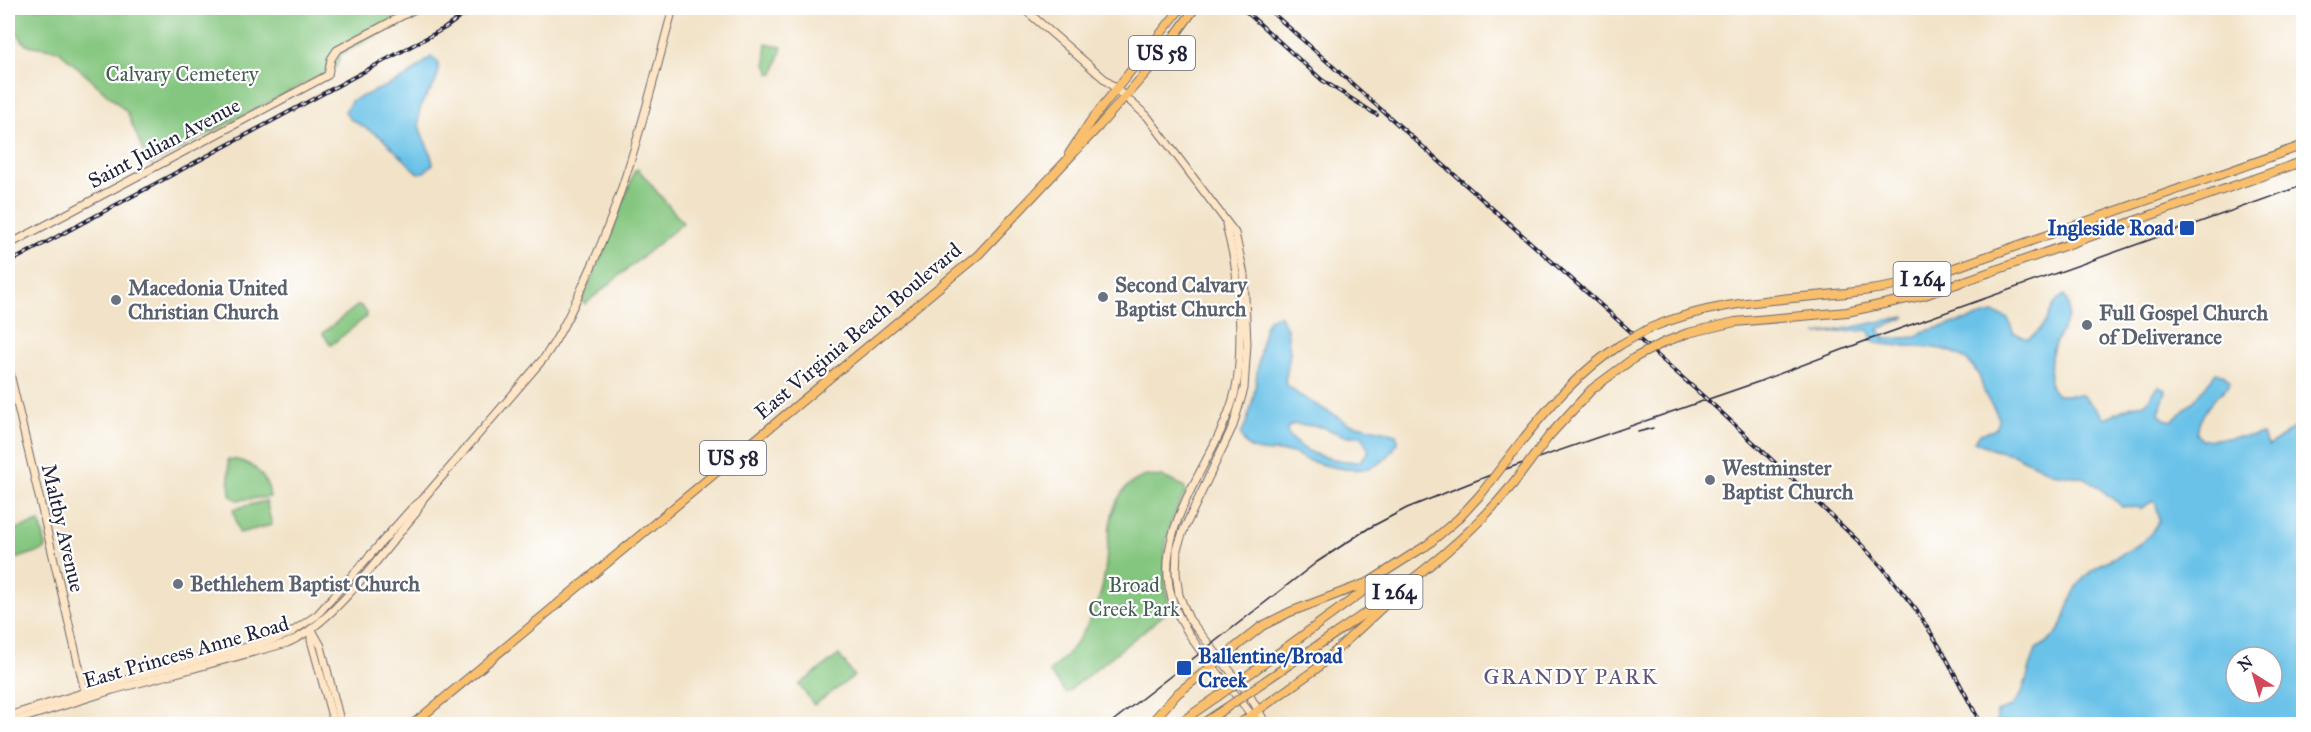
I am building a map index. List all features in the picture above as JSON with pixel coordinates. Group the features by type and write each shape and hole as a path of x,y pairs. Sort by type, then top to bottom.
{"highway":[{"name":"I 264","path":"1178,724 1430,543 1459,518 1481,494 1560,393 1590,366 1650,328 1691,313 1730,304 1851,293 1917,281 2304,145"},
{"name":"I 264","path":"1202,724 1441,558 1484,519 1549,436 1592,389 1634,358 1665,342 1688,333 1735,322 1847,312 1909,299 2304,161"},
{"path":"1150,724 1178,693 1262,626 1369,582 1430,543"},
{"path":"1239,724 1317,669 1387,603 1441,558"}],"main road":[{"name":"Saint Julian Avenue","path":"8,245 317,81 327,75 331,59 337,50 417,8"},
{"name":"East Princess Anne Road","path":"8,723 86,695 289,634 309,621 411,508 422,500 544,358 561,330 597,256 624,187 673,8"},
{"path":"1023,8 1126,95 1159,129 1226,224 1235,233 1242,261 1246,373 1238,412 1184,529 1176,561 1177,584 1184,610 1199,635 1220,658 1255,713 1258,724"},
{"name":"East Virginia Beach Boulevard","path":"413,724 978,255 1010,223 1065,160 1090,122 1181,8"},
{"name":"East Virginia Beach Boulevard","path":"1065,160 1083,145 1159,58 1195,8"},
{"path":"1226,224 1235,271 1239,346 1237,381 1225,422 1174,530 1167,559 1168,583 1176,612 1212,664 1266,724"},
{"name":"Maltby Avenue","path":"8,365 86,695"},
{"name":"East Princess Anne Road","path":"8,716 287,643 312,630 327,617 416,513 422,500"},
{"path":"309,621 321,646 341,724"},
{"path":"312,630 311,640 334,724"}],"green space":[{"name":"Calvary Cemetery","path":"8,8 426,8 341,54 336,67 149,165 127,112 58,50 26,45 8,20"},
{"path":"766,43 782,47 774,74 770,73 766,64"},
{"path":"638,169 683,223 585,304 581,301 611,235 635,170"},
{"path":"357,306 361,306 367,313 366,317 331,345 323,334 324,332"},
{"path":"228,459 244,462 262,475 270,497 237,500 230,495"},
{"name":"Broad Creek Park","path":"1147,476 1163,477 1184,486 1186,493 1172,521 1165,550 1165,580 1170,610 1066,693 1049,672 1074,646 1097,604 1104,577 1110,525 1114,508 1121,494 1131,483"},
{"path":"266,501 272,525 239,533 233,509"},
{"path":"40,522 46,547 44,550 8,561 8,531"},
{"path":"839,655 854,676 814,705 799,685"}],"water":[{"path":"431,57 438,62 437,79 421,106 419,121 433,164 424,172 418,173 381,137 350,119 345,112 351,101 405,78"},
{"path":"2064,295 2069,309 2066,323 2052,352 2050,382 2053,390 2057,395 2082,395 2105,418 2132,406 2145,404 2159,386 2166,391 2159,413 2164,419 2172,421 2194,401 2216,373 2223,374 2230,382 2228,387 2212,401 2200,421 2197,434 2202,440 2262,435 2269,446 2303,421 2303,724 1997,722 1997,712 2011,707 2022,693 2036,649 2048,642 2062,626 2071,598 2083,579 2092,570 2133,548 2151,533 2159,521 2156,504 2153,501 2142,508 2122,506 2086,478 2052,473 2013,454 1994,450 1974,441 1980,434 1994,430 1998,416 1985,395 1977,372 1967,361 1956,354 1944,349 1874,342 1868,330 1816,334 1906,317 1878,329 1885,339 1917,337 1922,332 1993,313 2008,318 2013,332 2027,339 2041,329 2054,305"},
{"path":"1279,315 1287,328 1290,353 1285,383 1299,395 1348,423 1396,434 1398,441 1382,462 1360,469 1336,468 1307,460 1293,453 1255,450 1244,442 1241,434 1251,408 1262,341 1269,319","holes":["1294,424 1322,427 1345,436 1362,436 1369,451 1359,462 1329,458 1309,451 1293,440 1287,432 1288,427"]}],"tram line":[{"path":"1109,724 1317,562 1369,528 1407,508 1503,470 1758,382 1868,340 2304,185"},
{"path":"1638,432 1653,428"}],"railway":[{"path":"8,263 445,28 473,8"},
{"path":"1242,8 1322,80 1377,115"},
{"path":"1267,8 1721,412 1857,540 1917,611 1943,652 1981,724"}],"place":[{"name":"Ingleside Road","path":"2187,228"},
{"name":"Second Calvary Baptist Church","path":"1103,297"},
{"name":"Macedonia United Christian Church","path":"116,300"},
{"name":"Full Gospel Church of Deliverance","path":"2087,325"},
{"name":"Westminster Baptist Church","path":"1710,480"},
{"name":"Bethlehem Baptist Church","path":"178,584"},
{"name":"Ballentine/Broad Creek","path":"1184,668"}],"district":[{"name":"GRANDY PARK","path":"1571,676"}]}
